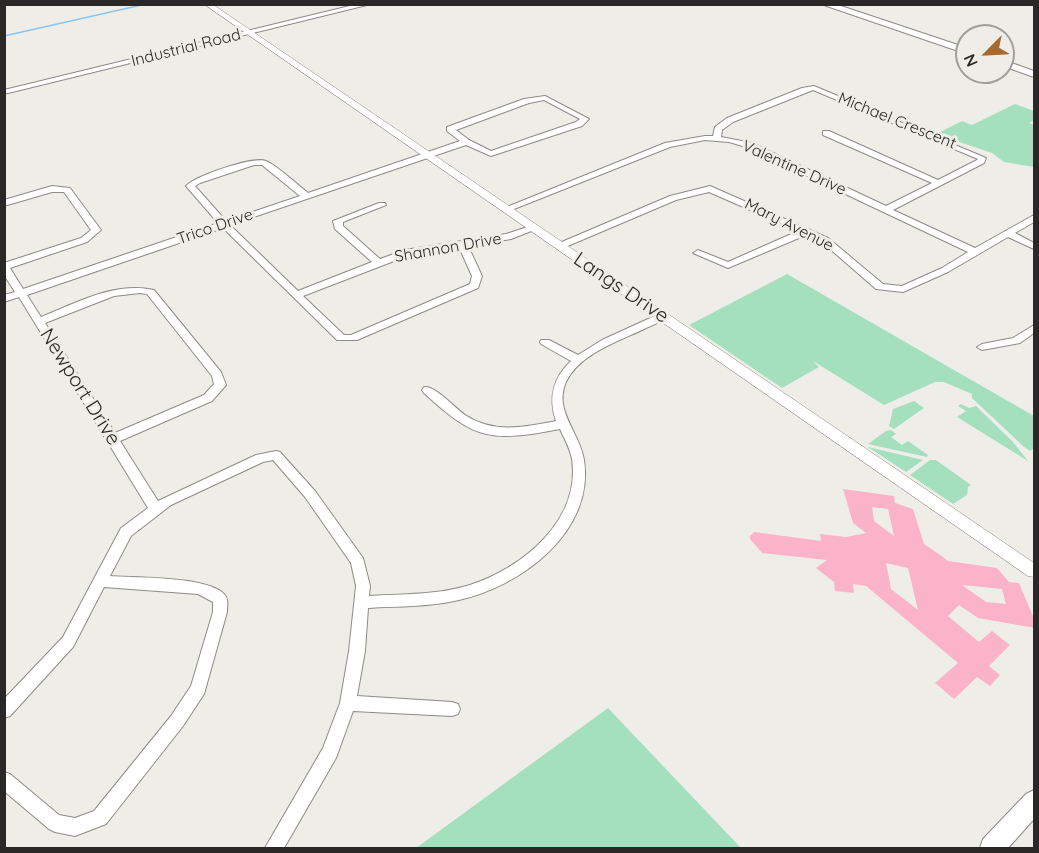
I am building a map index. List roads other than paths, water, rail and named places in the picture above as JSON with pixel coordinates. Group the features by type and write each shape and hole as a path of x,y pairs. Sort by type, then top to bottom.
{"main road":[{"path":"825,4 955,47"},
{"path":"1015,67 1035,74"},
{"path":"992,849 1035,802"}],"street":[{"name":"Langs Drive","path":"207,4 1035,571"},
{"name":"Industrial Road","path":"4,92 368,4"},
{"name":"Michael Crescent","path":"717,138 718,129 730,120 805,90 820,89 982,158 981,161 886,210"},
{"path":"536,98 550,99 585,119 579,124 500,153 484,153 466,142 450,129 536,98"},
{"path":"826,133 939,183"},
{"name":"Valentine Drive","path":"506,209 668,145 692,139 717,138 760,149 975,252"},
{"name":"Trico Drive","path":"4,299 466,142"},
{"path":"306,196 264,163 253,163 192,183 191,189 339,337 352,338 474,286 477,276 462,244"},
{"path":"4,203 52,189 67,190 96,230 84,240 5,266"},
{"name":"Mary Avenue","path":"560,246 673,198 710,189 807,231 838,249 873,283 891,290 903,289 945,270 1035,218"},
{"path":"378,262 338,227 338,221 382,205"},
{"name":"Shannon Drive","path":"296,295 378,262 418,250 508,237 534,228"},
{"path":"698,253 728,265 807,231"},
{"path":"1008,233 1035,246"},
{"name":"Newport Drive","path":"5,266 155,508"},
{"path":"39,321 127,289 144,289 150,292 218,375 220,385 207,398 113,439"},
{"path":"363,602 470,592 497,580 545,548 566,519 578,493 578,458 556,404 557,393 564,376 578,360 663,316"},
{"path":"982,347 1016,341 1035,328"},
{"path":"545,342 578,360"},
{"path":"428,390 469,425 492,433 515,433 563,424"},
{"path":"4,711 68,642 126,532 155,508 260,458 276,455 310,494 358,562 362,574 363,602 348,703 330,752 274,849"},
{"path":"4,780 55,823 75,827 100,818 177,721 198,689 220,612 220,599 209,591 198,588 100,581"},
{"path":"348,703 452,709"}],"waterway":[{"path":"4,36 146,4"}]}
